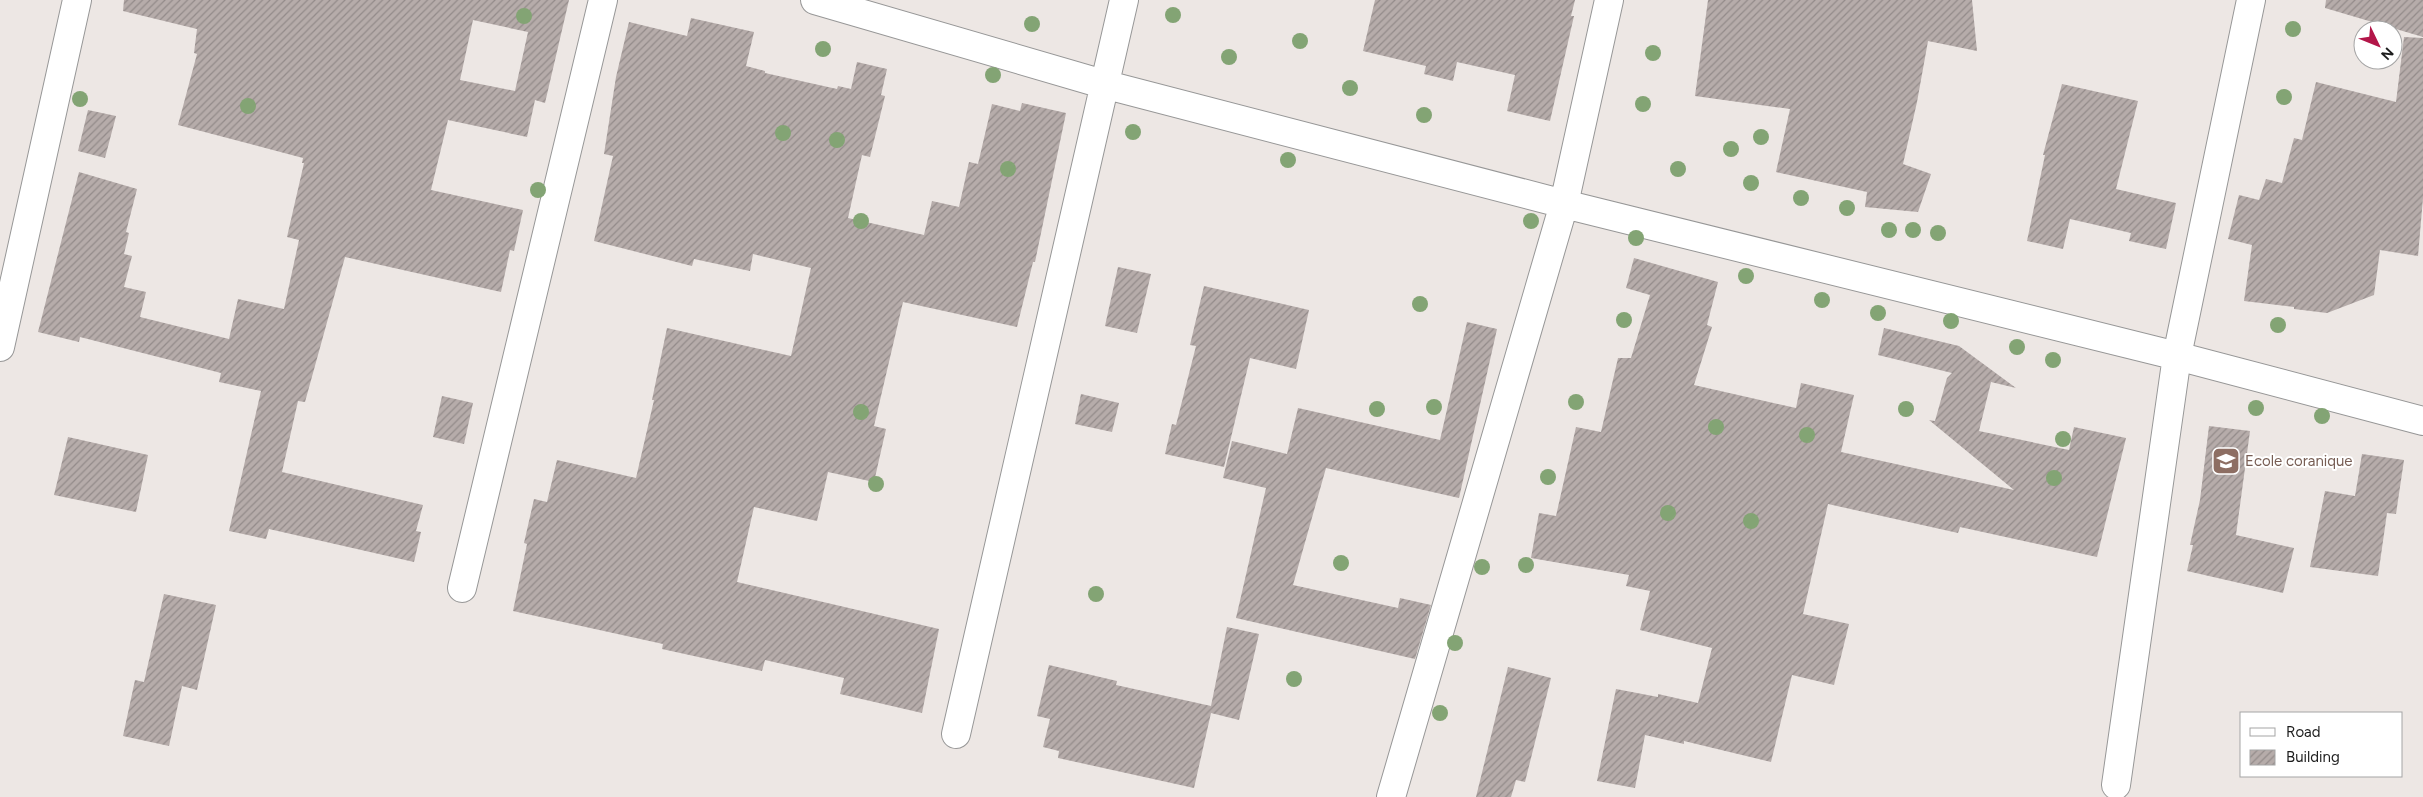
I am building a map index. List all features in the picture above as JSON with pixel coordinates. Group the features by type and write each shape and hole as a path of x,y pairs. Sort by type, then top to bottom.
{"street":[{"path":"0,347 78,0"},
{"path":"462,588 603,0"},
{"path":"815,0 1103,84 1564,204 2177,356 2423,421"},
{"path":"956,734 1103,84 1124,0"},
{"path":"1390,797 1564,204 1609,0"},
{"path":"2116,786 2177,356 2251,0"}],"building":[{"path":"124,0 569,0 545,103 535,100 527,137 448,120 431,190 523,210 514,251 510,250 501,292 345,257 305,402 298,401 282,472 423,505 416,531 421,532 414,562 269,529 266,539 229,531 261,391 219,382 221,373 80,337 79,342 38,332 79,172 137,189 126,232 129,233 124,254 132,256 124,287 146,292 140,317 229,339 238,299 284,309 299,240 287,237 304,163 302,163 303,158 178,125 197,54 194,53 197,29 123,11","holes":["473,20 528,32 515,91 460,80"]},
{"path":"1375,0 1575,0 1571,16 1574,16 1550,121 1507,111 1515,75 1457,62 1453,81 1424,74 1426,66 1363,51"},
{"path":"1708,0 1972,0 1977,51 1928,41 1903,164 1931,174 1918,212 1865,207 1867,192 1776,172 1790,109 1695,96"},
{"path":"2326,0 2423,0 2423,37 2403,31 2403,20 2366,20 2325,8"},
{"path":"691,18 754,32 746,66 765,71 765,73 837,89 838,86 851,89 857,62 887,69 881,95 885,96 870,157 862,155 848,218 924,235 932,201 959,207 969,162 978,164 992,104 1020,111 1022,103 1066,113 1035,262 1033,262 1017,327 903,302 874,426 886,429 874,482 828,472 817,521 754,507 737,582 939,629 922,713 840,694 844,678 765,660 762,671 662,649 663,644 513,611 527,544 524,543 534,499 547,502 557,460 636,478 654,400 652,400 667,328 791,356 811,268 753,254 750,271 694,259 692,266 594,241 613,156 604,154 616,77 629,22 687,36"},
{"path":"2404,37 2423,38 2423,198 2418,256 2380,250 2374,295 2327,313 2244,301 2252,245 2228,239 2239,195 2259,200 2266,179 2282,183 2294,138 2302,140 2316,82 2396,102 2400,70 2403,70"},
{"path":"2062,84 2138,101 2116,189 2176,203 2166,249 2129,241 2131,233 2070,219 2063,249 2027,241 2045,155 2043,155"},
{"path":"88,110 116,116 105,158 78,151"},
{"path":"1634,258 1718,282 1707,325 1712,327 1694,385 1796,408 1801,383 1854,395 1841,452 2014,490 1929,420 1935,421 1947,378 1952,373 1878,355 1884,328 1959,346 2016,388 1991,382 1979,431 2069,450 2074,427 2126,438 2097,557 1960,527 1958,533 1828,504 1803,614 1849,624 1834,685 1792,675 1771,762 1684,741 1684,744 1645,735 1635,788 1597,781 1616,689 1658,697 1658,694 1698,703 1712,648 1640,630 1650,591 1626,586 1629,575 1531,558 1539,513 1556,516 1576,427 1601,432 1618,358 1631,358 1650,295 1626,288"},
{"path":"1118,267 1151,274 1137,333 1105,326"},
{"path":"1204,286 1309,310 1296,369 1250,358 1224,467 1165,454 1172,424 1176,425 1196,346 1190,345"},
{"path":"1467,322 1497,329 1459,498 1326,468 1293,585 1398,608 1400,598 1431,605 1415,659 1236,618 1266,488 1223,478 1232,441 1287,454 1298,408 1440,440"},
{"path":"1081,394 1119,403 1112,432 1075,424"},
{"path":"442,396 473,403 464,444 433,437"},
{"path":"2209,426 2250,431 2236,535 2294,548 2283,593 2187,571 2193,545 2190,545 2200,500"},
{"path":"68,437 148,455 136,512 54,495"},
{"path":"2362,454 2404,460 2396,514 2387,513 2378,576 2310,567 2325,491 2355,496"},
{"path":"164,594 216,605 197,690 182,686 169,746 123,736 135,680 144,682"},
{"path":"1227,627 1259,634 1239,720 1211,713 1194,788 1058,758 1059,751 1043,747 1050,719 1037,716 1049,665 1117,681 1116,685 1211,706"},
{"path":"1508,667 1551,678 1525,782 1516,780 1511,797 1476,797"}],"place":[{"name":"Ecole coranique","path":"2226,461"}]}
